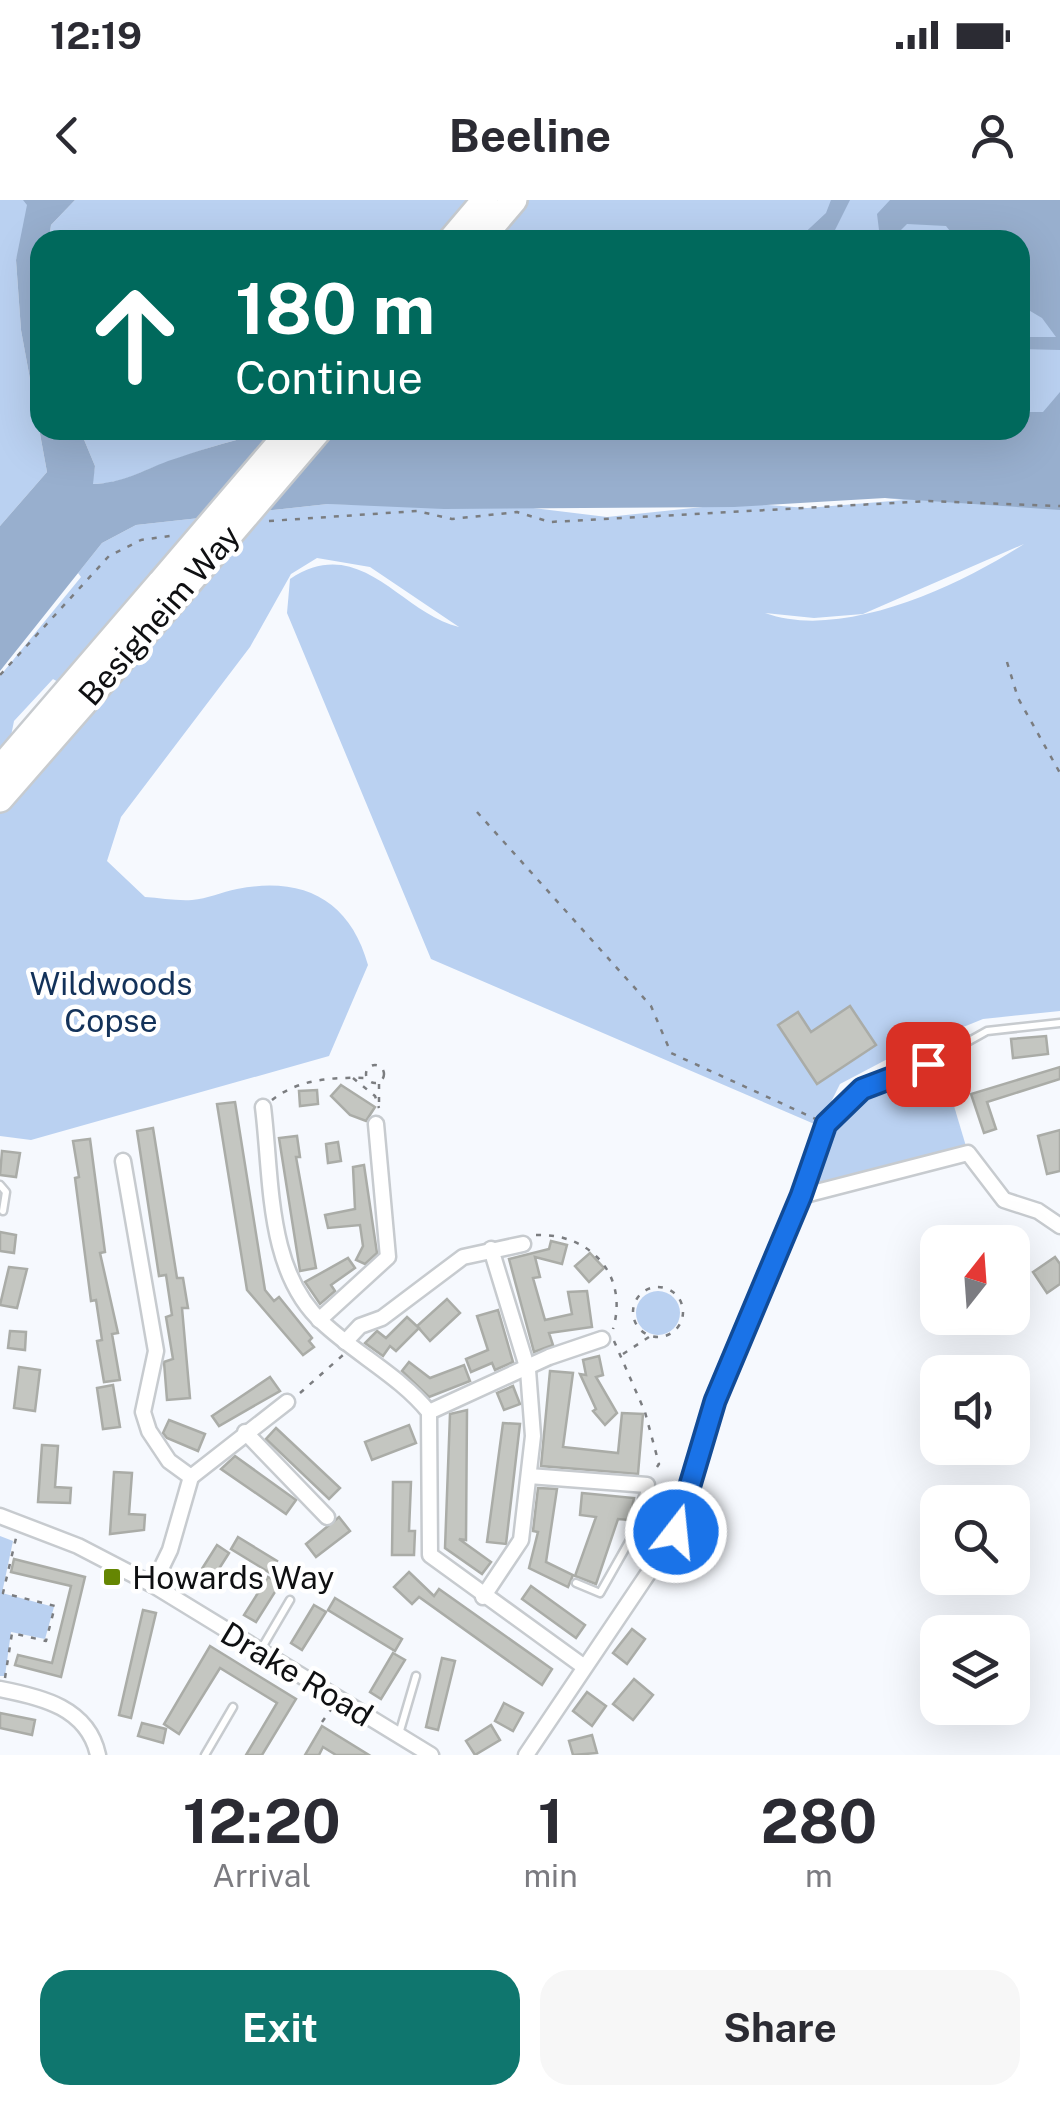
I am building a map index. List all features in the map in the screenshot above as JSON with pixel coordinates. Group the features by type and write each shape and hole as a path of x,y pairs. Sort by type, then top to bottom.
{"highway":[{"path":"460,230 485,200"},
{"path":"488,230 514,200"},
{"name":"Besigheim Way","path":"0,799 170,588 282,440"},
{"name":"Besigheim Way","path":"0,770 309,440"}],"street":[{"path":"262,1107 283,1259 292,1287 319,1320 429,1412 430,1555 482,1597 583,1666"},
{"path":"319,1320 388,1257 378,1117"},
{"path":"526,1755 676,1532 715,1401 801,1196 968,1153 1004,1200 1038,1211 1060,1226"},
{"path":"123,1161 156,1351 143,1412 149,1431 169,1462 191,1477"},
{"path":"348,1344 360,1326 382,1318 439,1270 491,1249 522,1244"},
{"path":"482,1597 520,1540 533,1436 528,1370 491,1249"},
{"path":"429,1412 528,1370 550,1356 602,1339"},
{"path":"154,1585 170,1550 191,1477 286,1402"},
{"path":"245,1432 327,1517"},
{"path":"529,1476 646,1485"},
{"name":"Drake Road","path":"0,1516 154,1585 431,1755"},
{"path":"2,1689 71,1712 94,1740 98,1755"}],"lane":[{"path":"801,1196 826,1124 862,1089 928,1064 987,1031 1060,1023"},
{"path":"0,1186 6,1192 2,1210"},
{"path":"576,1583 600,1593 630,1540 646,1485"},
{"path":"260,1652 290,1600"},
{"path":"398,1735 416,1676"},
{"path":"205,1755 233,1707"}],"path":[{"path":"270,521 416,511 452,519 516,512 550,522 929,501 1060,506"},
{"path":"0,675 109,556 140,540 192,532"},
{"path":"1006,662 1018,698 1060,772"},
{"path":"477,812 651,1006 671,1053 826,1124"},
{"path":"366,1078 368,1068 379,1067 384,1074 378,1082 378,1117"},
{"path":"353,1078 375,1096 378,1117"},
{"path":"262,1107 286,1088 353,1078 378,1082"},
{"path":"622,1354 650,1336 671,1334 680,1323 682,1304 669,1290 648,1290 634,1306 635,1320 650,1336"},
{"path":"286,1402 348,1344"},
{"path":"2,1689 12,1633 46,1641 55,1606 2,1592 18,1523"},
{"path":"0,1649 8,1652"}],"green space":[{"path":"0,200 37,200 16,260 21,330 30,379 30,440 41,440 47,472 0,526"},
{"path":"75,200 1060,200 1060,467 1030,439 1030,230 50,230"},
{"path":"84,440 238,440 122,479 92,484 95,466"},
{"name":"Wildwoods Copse","path":"885,498 1060,503 1060,1011 983,1019 897,1054 840,1084 819,1126 431,959 287,613 290,579 315,567 338,565 359,570 438,619 459,627 370,567 317,558 291,574 250,647 121,817 107,861 145,897 192,900 237,889 283,886 303,890 336,909 360,943 368,965 329,1056 31,1140 0,1136 0,811 114,679 60,683 53,679 14,721 10,741 0,753 0,676 81,577 78,573 102,543 136,525 328,504 525,507 607,517 741,503 807,508 904,500","holes":["1024,544 934,592 864,615 796,620 765,613 814,618 863,614"]},
{"path":"940,1059 968,1153 816,1187 834,1125 863,1094"},
{"path":"658,1291 674,1297 680,1313 674,1329 658,1335 642,1329 636,1313 642,1297"},
{"path":"0,1536 13,1541 2,1593 54,1607 45,1639 11,1632 5,1676 0,1676"}],"shaded area":[{"path":"23,200 75,200 50,230 30,230 30,379 21,330 16,260 27,205"},
{"path":"831,200 850,200 835,230 808,230 826,213"},
{"path":"890,200 1060,200 1060,350 1030,349 1030,337 1056,337 1042,318 1030,311 1030,230 949,230 946,226 907,224 901,230 879,230 877,214"},
{"path":"1060,392 1060,510 885,498 734,507 444,509 328,504 136,525 102,543 0,671 0,526 47,472 41,440 84,440 95,466 93,484 123,479 237,440 1030,440 1030,412 1043,412"}],"building":[{"path":"850,1006 876,1045 817,1084 778,1025 798,1012 811,1032"},
{"path":"1046,1036 1048,1054 1013,1058 1011,1039"},
{"path":"1060,1067 1060,1079 987,1102 996,1129 984,1133 971,1094"},
{"path":"341,1085 375,1107 366,1121 350,1115 331,1096"},
{"path":"317,1090 318,1104 300,1106 299,1091"},
{"path":"235,1102 265,1290 274,1301 279,1297 312,1338 309,1341 314,1347 303,1355 247,1290 217,1104"},
{"path":"153,1128 177,1278 183,1278 188,1308 182,1308 190,1398 167,1400 164,1362 173,1359 166,1317 172,1315 166,1275 159,1276 137,1131"},
{"path":"1060,1130 1060,1171 1047,1174 1038,1136"},
{"path":"297,1136 300,1157 296,1157 316,1268 300,1271 279,1138"},
{"path":"90,1139 105,1252 100,1253 118,1333 112,1334 120,1380 104,1382 97,1341 102,1340 96,1300 91,1301 75,1178 79,1177 73,1141"},
{"path":"338,1142 341,1161 328,1163 326,1144"},
{"path":"2,1151 20,1153 16,1177 0,1175"},
{"path":"364,1165 377,1253 365,1264 356,1260 363,1246 360,1225 328,1228 325,1215 355,1209 353,1167"},
{"path":"0,1232 16,1235 14,1253 0,1251"},
{"path":"551,1241 567,1245 562,1264 535,1257 540,1277 533,1278 545,1320 572,1314 568,1292 587,1291 592,1327 549,1333 553,1345 534,1352 509,1259 549,1249"},
{"path":"590,1253 604,1268 589,1282 575,1266"},
{"path":"1055,1257 1060,1264 1060,1284 1047,1293 1033,1272"},
{"path":"348,1258 355,1268 331,1285 335,1291 320,1304 305,1282"},
{"path":"9,1267 27,1269 17,1308 0,1305"},
{"path":"447,1299 460,1313 430,1341 417,1326"},
{"path":"498,1310 513,1362 495,1370 492,1363 471,1372 466,1359 488,1350 477,1316"},
{"path":"407,1317 419,1328 396,1351 390,1346 383,1356 365,1343 377,1331 386,1338"},
{"path":"10,1331 26,1332 25,1350 8,1348"},
{"path":"599,1356 603,1375 596,1377 617,1413 605,1425 593,1411 596,1409 580,1374 586,1375 583,1360"},
{"path":"409,1362 430,1378 464,1365 470,1381 429,1397 402,1371"},
{"path":"19,1367 40,1370 35,1411 14,1408"},
{"path":"550,1371 573,1373 563,1447 618,1453 622,1413 643,1414 638,1474 541,1466"},
{"path":"270,1377 280,1391 219,1426 212,1416"},
{"path":"113,1385 120,1427 103,1429 97,1388"},
{"path":"513,1386 520,1404 504,1410 497,1393"},
{"path":"467,1410 466,1540 459,1539 491,1562 482,1574 445,1548 450,1414"},
{"path":"169,1420 205,1434 198,1451 167,1438 163,1433"},
{"path":"503,1423 520,1424 506,1544 487,1542"},
{"path":"409,1425 416,1443 372,1460 365,1442"},
{"path":"276,1428 340,1488 329,1499 266,1439"},
{"path":"42,1445 58,1446 55,1487 71,1488 70,1503 38,1502"},
{"path":"235,1456 296,1500 286,1514 221,1469"},
{"path":"114,1472 132,1473 129,1514 145,1515 144,1530 110,1534"},
{"path":"393,1482 411,1482 409,1531 415,1531 414,1555 392,1555"},
{"path":"538,1488 557,1489 546,1562 573,1575 568,1587 529,1568 538,1532 533,1531"},
{"path":"582,1493 634,1498 629,1520 618,1519 596,1584 575,1576 596,1517 580,1515"},
{"path":"339,1517 350,1531 316,1557 306,1544"},
{"path":"238,1537 277,1561 270,1573 231,1549"},
{"path":"217,1545 229,1553 205,1591 193,1583"},
{"path":"14,1559 85,1577 61,1677 15,1665 18,1655 52,1663 71,1586 11,1572"},
{"path":"409,1572 434,1596 439,1589 552,1669 542,1685 419,1597 412,1604 394,1587"},
{"path":"268,1577 280,1584 256,1622 244,1615"},
{"path":"531,1586 585,1625 576,1638 522,1599"},
{"path":"335,1598 402,1639 395,1651 328,1610"},
{"path":"314,1605 326,1612 302,1650 291,1643"},
{"path":"143,1610 156,1613 131,1718 119,1715"},
{"path":"632,1629 645,1639 627,1664 613,1653"},
{"path":"210,1646 296,1699 262,1755 246,1755 277,1703 220,1668 179,1734 164,1724"},
{"path":"393,1653 405,1660 381,1699 370,1692"},
{"path":"442,1658 455,1661 438,1730 426,1727"},
{"path":"634,1679 653,1695 633,1720 613,1704"},
{"path":"587,1692 606,1706 592,1726 573,1711"},
{"path":"504,1703 523,1713 513,1731 495,1721"},
{"path":"0,1713 35,1720 32,1735 0,1728"},
{"path":"142,1723 166,1729 163,1743 138,1736"},
{"path":"491,1725 500,1740 475,1755 466,1741"},
{"path":"322,1726 369,1755 336,1755 323,1747 319,1755 305,1755"},
{"path":"592,1735 597,1753 573,1755 569,1741"}],"place":[{"name":"Howards Way","path":"112,1577"}],"route":[{"path":"676,1532 715,1401 801,1196 826,1124 862,1089 928,1064"}]}
